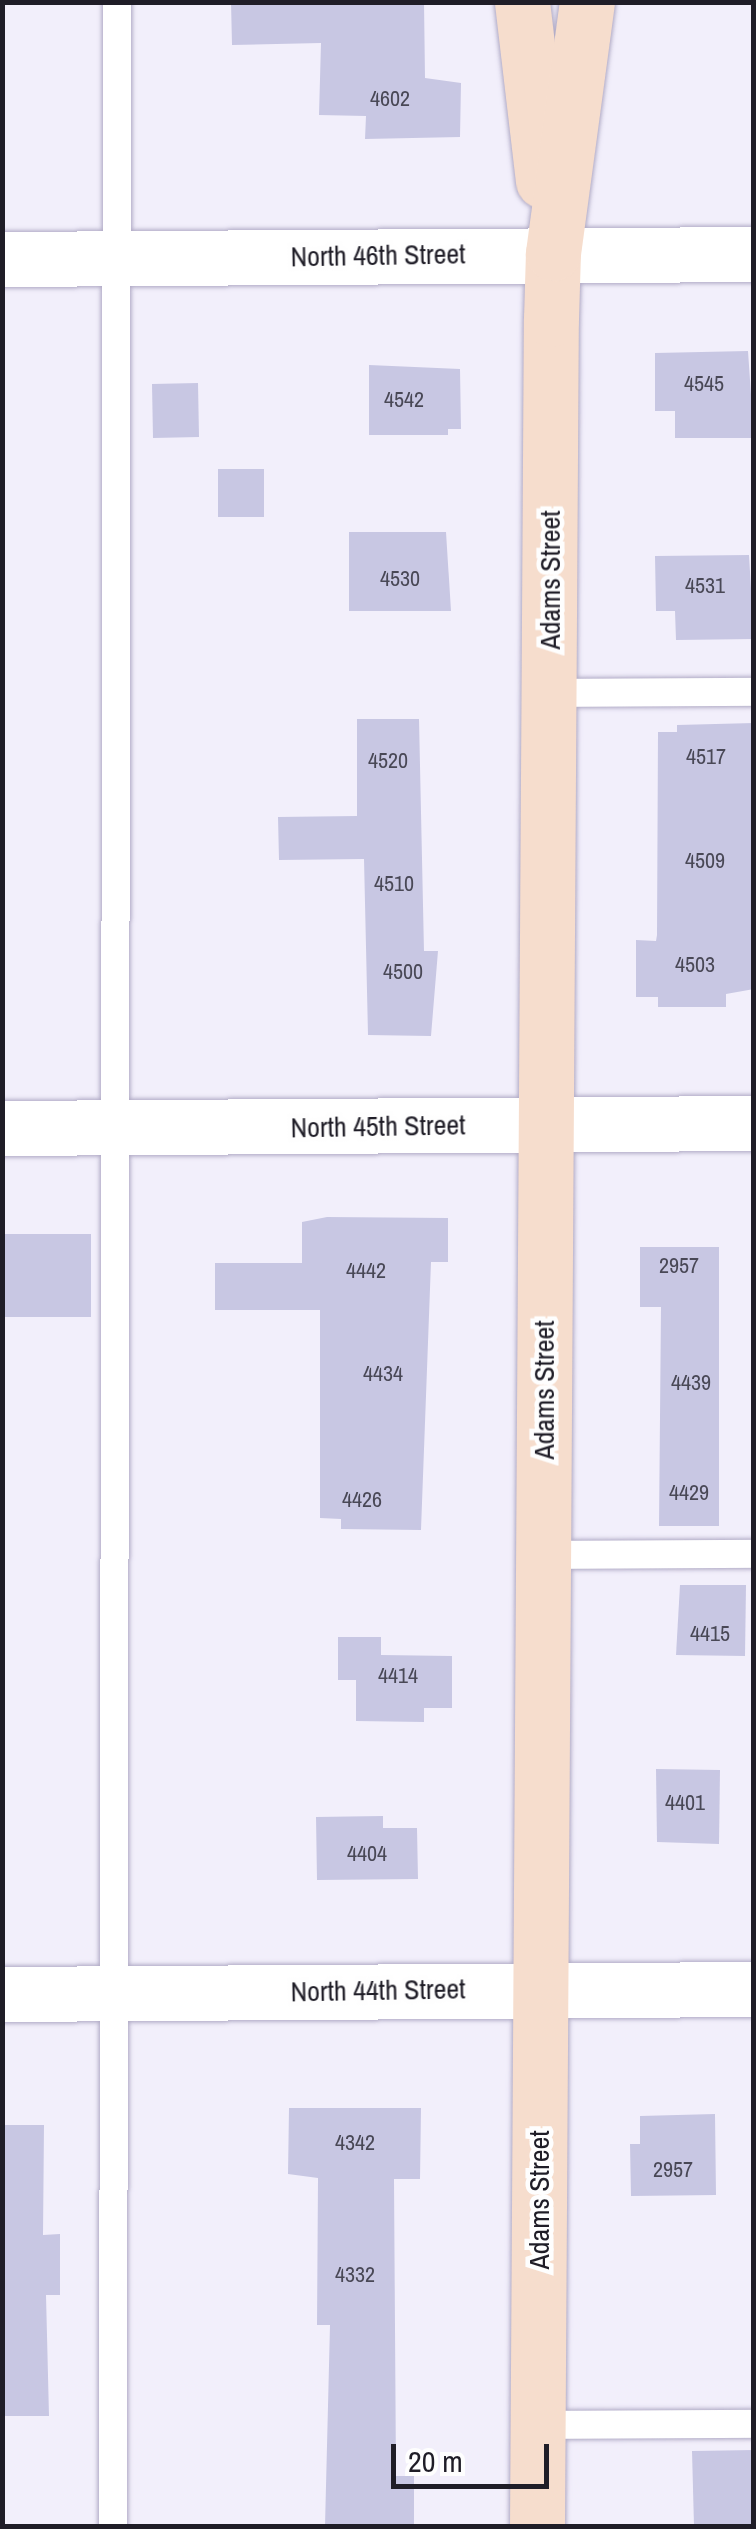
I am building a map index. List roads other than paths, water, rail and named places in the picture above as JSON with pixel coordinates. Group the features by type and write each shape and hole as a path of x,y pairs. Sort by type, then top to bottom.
{"main road":[{"name":"Adams Street","path":"522,2 553,253"},
{"name":"Adams Street","path":"537,2526 553,253 587,2"}],"street":[{"name":"North 46th Street","path":"2,259 754,254"},
{"name":"North 45th Street","path":"2,1128 754,1123"},
{"name":"North 44th Street","path":"2,1994 754,1989"}],"lane":[{"path":"113,2526 118,1994 117,2"},
{"path":"549,693 754,692"},
{"path":"543,1554 754,1554"},
{"path":"538,2425 754,2424"}]}
